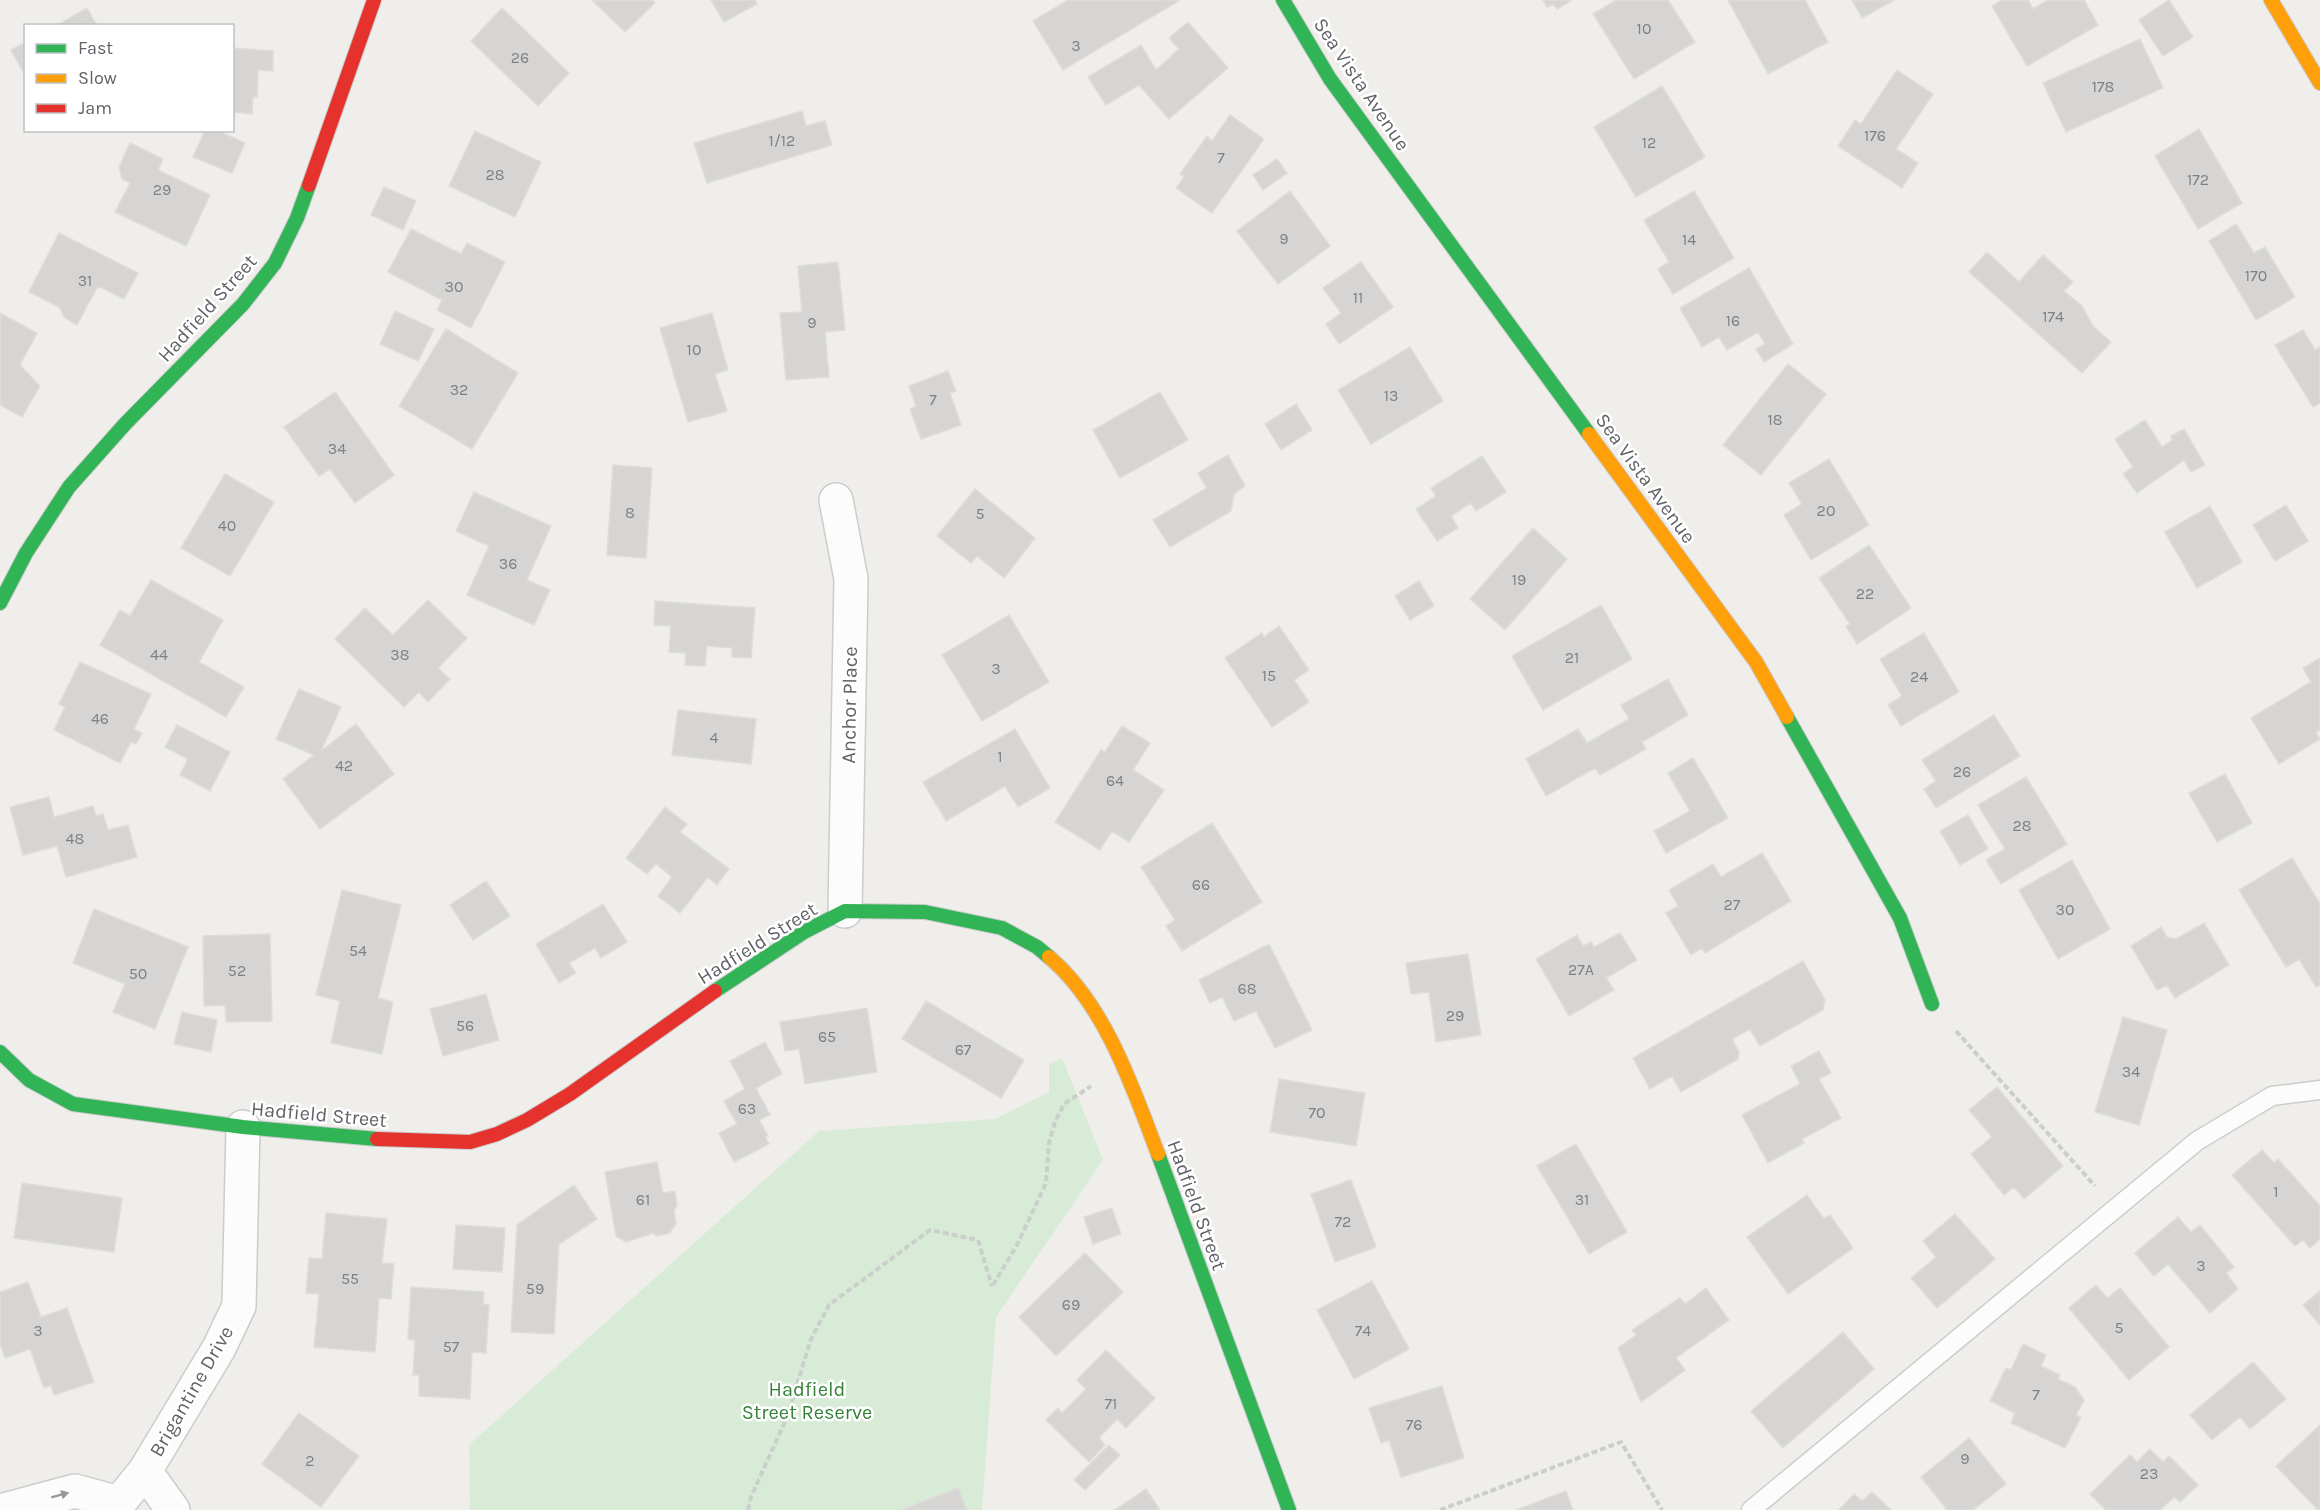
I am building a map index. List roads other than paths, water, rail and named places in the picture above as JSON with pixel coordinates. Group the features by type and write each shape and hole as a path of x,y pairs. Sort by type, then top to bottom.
{"street":[{"name":"Hadfield Street","path":"0,603 26,553 69,487 125,424 243,304 275,263 297,218 374,0"},
{"name":"Sea Vista Avenue","path":"1283,0 1330,79 1756,662 1900,918 1932,1004"},
{"path":"2271,0 2320,83"},
{"name":"Anchor Place","path":"836,500 851,579 845,911"},
{"name":"Hadfield Street","path":"0,1052 29,1080 73,1104 243,1127 423,1142 470,1142 497,1134 527,1120 570,1094 744,970 804,932 845,911 925,912 1002,928 1037,947 1068,973 1093,1011 1125,1069 1289,1510"},
{"name":"Brigantine Drive","path":"4,1510 75,1491 115,1507 145,1471 219,1348 239,1306 243,1127"},
{"path":"145,1471 173,1510"}],"lane":[{"path":"1751,1510 2197,1141 2272,1096 2320,1090"}],"park label":[{"name":"Hadfield Street Reserve","path":"807,1400"}]}
